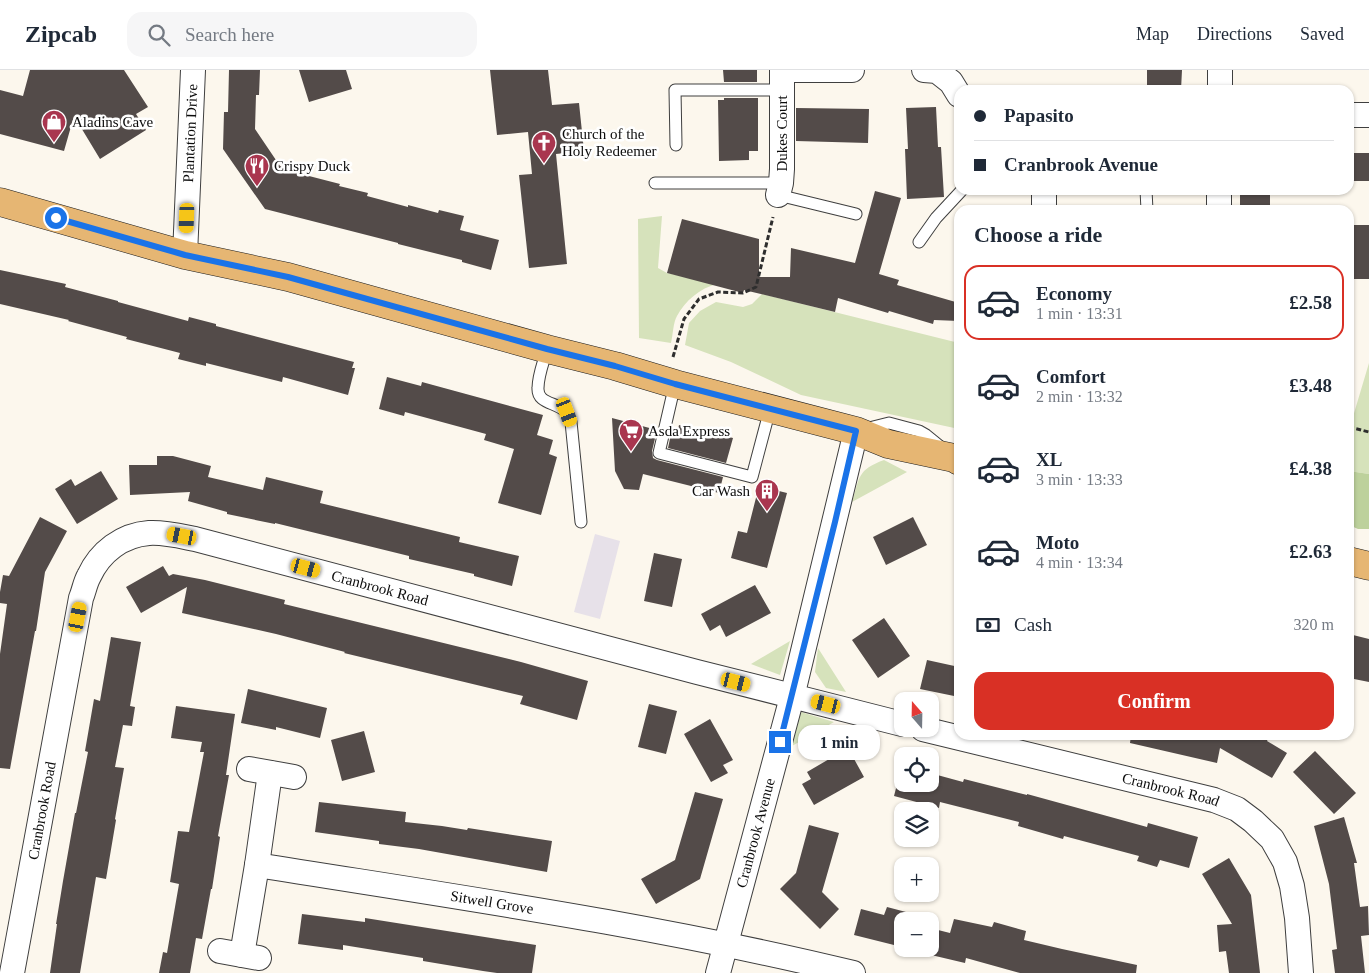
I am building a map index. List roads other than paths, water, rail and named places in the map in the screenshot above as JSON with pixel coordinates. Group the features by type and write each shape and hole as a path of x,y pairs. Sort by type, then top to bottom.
{"main road":[{"path":"0,202 185,255 288,277 671,383 856,431 888,444 954,457"},
{"path":"1354,562 1369,566"}],"street":[{"name":"Plantation Drive","path":"185,255 192,70"},
{"path":"782,77 852,70"},
{"path":"924,70 937,71 951,82 954,87"},
{"path":"1220,70 1220,85"},
{"name":"Dukes Court","path":"780,189 782,77"},
{"path":"1354,115 1369,115"},
{"name":"Cranbrook Avenue","path":"718,973 792,697 856,431"},
{"name":"Cranbrook Road","path":"12,973 81,598 88,577 98,560 114,545 132,536 149,533 195,539 792,697 894,722"},
{"name":"Cranbrook Road","path":"939,733 954,737"},
{"name":"Cranbrook Road","path":"968,740 1214,800 1236,809 1253,821 1272,839 1285,862 1294,894 1301,973"},
{"path":"240,954 257,865 260,771 294,777"},
{"name":"Sitwell Grove","path":"257,865 589,918 726,944 853,973"}],"lane":[{"path":"676,145 675,90 782,77"},
{"path":"655,182 780,189 856,214"},
{"path":"919,242 936,218 957,195"},
{"path":"547,349 538,394 542,400 567,412 570,422 581,522"},
{"path":"671,383 659,453 752,477 770,409"}],"place":[{"name":"Aladins Cave","path":"54,143"},
{"name":"Church of the Holy Redeemer","path":"544,164"},
{"name":"Crispy Duck","path":"257,187"},
{"name":"Asda Express","path":"631,452"},
{"name":"Car Wash","path":"767,512"}]}
